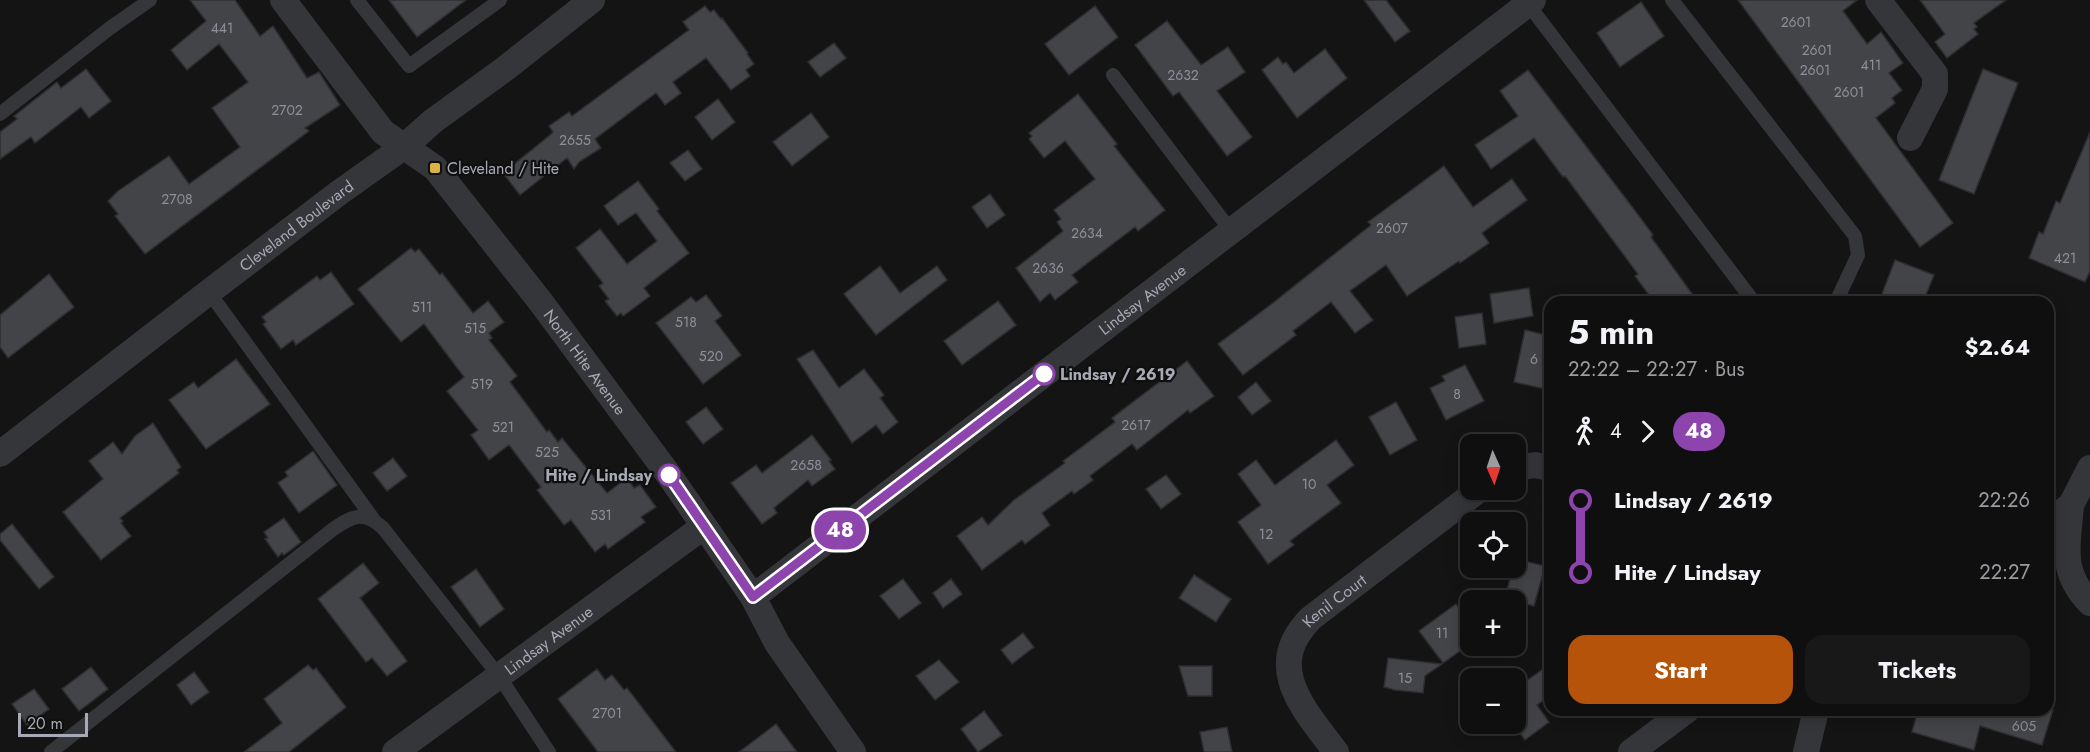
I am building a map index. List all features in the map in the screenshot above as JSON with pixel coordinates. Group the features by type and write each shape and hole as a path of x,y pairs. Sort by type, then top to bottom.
{"street":[{"name":"North Hite Avenue","path":"283,0 383,132 435,168 540,301 669,475 753,597 777,643 853,752"},
{"path":"1878,0 1935,74 1935,89 1910,138"},
{"name":"Lindsay Avenue","path":"753,597 1531,2"},
{"name":"Cleveland Boulevard","path":"0,454 209,292 405,146 433,121 506,68 581,3"},
{"path":"1526,466 1544,467"},
{"path":"2090,468 2071,505 2067,557 2070,576 2077,590 2090,603"},
{"name":"Kenil Court","path":"1336,752 1299,702 1291,684 1289,656 1292,645 1303,626 1311,618 1466,500"},
{"path":"2054,518 2071,505"},
{"name":"Lindsay Avenue","path":"395,752 704,527"},
{"path":"1631,752 1679,716"},
{"path":"1806,752 1815,716"}],"lane":[{"path":"0,114 110,28 150,0"},
{"path":"357,0 409,66 500,0"},
{"path":"1672,0 1855,236 1858,255 1839,296"},
{"path":"1531,2 1750,296"},
{"path":"1113,75 1231,231"},
{"path":"209,292 374,520 383,528 499,676 549,752"},
{"path":"51,752 350,517 374,520"}],"building":[{"path":"190,0 235,0 260,36 273,26 307,78 319,72 340,105 305,128 309,131 145,254 115,216 118,214 108,201 118,191 169,156 189,184 240,147 212,108 248,82 219,44 187,70 171,50 206,21"},
{"path":"389,0 466,0 417,37"},
{"path":"1364,0 1386,0 1410,31 1395,42"},
{"path":"1738,0 1857,0 1843,11 1867,44 1881,32 1903,63 1889,73 1902,90 1892,98 1895,103 1876,118 1953,223 1920,247"},
{"path":"1920,0 2006,0 1974,23 1977,27 1974,29 1978,34 1947,58 1935,42 1945,34"},
{"path":"1641,2 1664,36 1620,67 1597,33"},
{"path":"705,6 710,12 714,10 722,18 748,53 754,64 746,70 750,76 731,90 706,58 673,82 681,93 665,105 656,93 595,139 601,148 579,162 574,169 567,158 520,195 503,173 553,132 549,126 569,112 572,116 689,30 683,22"},
{"path":"1095,6 1118,37 1069,75 1045,44"},
{"path":"1167,21 1201,65 1228,47 1245,72 1217,91 1252,137 1227,156 1179,92 1173,96 1135,45"},
{"path":"834,43 846,58 820,77 808,62"},
{"path":"1325,49 1347,78 1297,118 1262,70 1278,57 1283,64 1286,62 1294,73"},
{"path":"86,69 111,101 89,118 81,107 35,143 31,137 0,159 0,132 17,119 14,116 57,82 61,88"},
{"path":"1983,69 2018,83 1974,194 1939,180"},
{"path":"1528,70 1653,235 1651,237 1694,296 1650,296 1635,276 1638,274 1534,138 1491,169 1475,145 1518,116 1500,91"},
{"path":"1078,94 1117,144 1114,146 1165,210 1138,231 1135,227 1072,275 1078,282 1055,300 1050,293 1040,302 1016,268 1063,231 1057,222 1061,219 1054,210 1095,179 1065,141 1044,158 1029,139 1032,136 1029,133"},
{"path":"718,99 735,122 712,140 695,117"},
{"path":"811,113 829,137 792,166 773,142"},
{"path":"2090,132 2090,271 2085,282 2029,258 2039,232 2043,234 2056,201 2060,203"},
{"path":"688,150 702,169 685,181 670,163"},
{"path":"1444,166 1473,207 1512,179 1527,200 1482,233 1489,243 1407,296 1386,265 1350,291 1373,320 1355,333 1331,302 1293,331 1296,335 1243,375 1218,344 1371,225 1368,222"},
{"path":"638,181 659,209 657,211 689,253 644,288 650,296 623,316 621,313 617,316 605,301 609,299 599,286 603,283 576,248 600,229 627,264 657,241 636,213 618,225 604,206"},
{"path":"990,194 1005,215 987,228 972,207"},
{"path":"411,248 415,252 419,249 440,275 442,273 473,313 488,301 504,322 489,333 492,338 489,340 517,376 510,382 547,432 549,430 558,442 562,438 607,493 627,478 634,488 640,485 656,507 641,517 645,522 608,549 605,544 595,552 571,520 564,525 537,490 541,487 509,445 489,460 471,435 478,430 447,391 464,377 424,324 401,342 358,289"},
{"path":"1895,260 1934,275 1925,296 1881,296"},
{"path":"880,266 900,293 937,266 947,280 876,335 844,294"},
{"path":"331,272 354,304 296,345 293,340 281,349 263,324 266,322 262,317 317,276 320,280"},
{"path":"49,274 74,307 8,358 0,347 0,315"},
{"path":"1529,288 1533,316 1494,323 1490,294"},
{"path":"706,295 722,316 715,321 741,355 703,384 656,323 691,297 696,302"},
{"path":"998,301 1016,325 962,365 944,341"},
{"path":"1482,313 1486,344 1459,348 1455,317"},
{"path":"1525,330 1544,335 1544,389 1514,382"},
{"path":"813,350 839,388 864,369 884,395 880,398 898,422 883,434 876,425 852,443 797,359"},
{"path":"236,359 270,404 206,449 169,400 194,382 198,388"},
{"path":"1187,361 1214,396 1190,413 1188,410 1137,450 1132,444 1090,476 1093,480 1074,494 1072,491 1042,513 1050,525 1025,544 1022,540 982,570 957,536 982,517 988,525 1014,500 1065,463 1063,461 1115,422 1112,418"},
{"path":"1465,365 1484,401 1446,420 1430,388 1445,381 1442,376"},
{"path":"1256,382 1271,401 1252,415 1238,397"},
{"path":"1396,402 1417,440 1390,455 1369,417"},
{"path":"706,407 723,429 703,444 686,422"},
{"path":"153,423 181,467 177,470 179,473 120,518 131,536 101,560 63,512 103,479 89,461 113,442 122,454 135,436"},
{"path":"812,435 835,469 812,486 808,480 774,508 777,513 762,524 731,483 756,465 762,473"},
{"path":"1336,440 1354,465 1327,485 1341,503 1290,541 1294,545 1268,564 1238,522 1261,505 1238,474 1256,460 1275,485"},
{"path":"313,451 337,485 299,513 278,483 288,476 285,472"},
{"path":"393,458 407,476 387,491 373,473"},
{"path":"1166,475 1181,494 1161,509 1146,489"},
{"path":"284,518 301,542 278,557 265,539 268,538 264,532"},
{"path":"12,524 54,577 39,589 0,540 0,534"},
{"path":"1526,562 1544,566 1534,606 1526,604 1526,590 1507,590 1510,578 1526,578"},
{"path":"363,563 379,583 360,598 407,661 387,676 372,658 366,662 318,599"},
{"path":"476,569 504,609 480,627 451,587"},
{"path":"1194,575 1231,599 1216,622 1179,598"},
{"path":"903,579 921,603 899,619 880,596"},
{"path":"951,579 962,594 943,608 933,593"},
{"path":"1456,604 1460,609 1460,651 1443,663 1419,631"},
{"path":"1023,633 1034,647 1012,664 1001,650"},
{"path":"1388,658 1442,664 1425,676 1423,693 1395,690 1384,687"},
{"path":"939,660 959,682 935,700 916,676"},
{"path":"308,665 313,670 316,668 346,707 289,752 244,752 282,723 264,699"},
{"path":"1179,666 1212,666 1212,696 1188,696"},
{"path":"91,667 108,689 79,711 62,689"},
{"path":"1544,668 1544,700 1537,705 1549,722 1525,740 1521,734 1526,734 1526,681"},
{"path":"597,669 605,680 612,675 624,690 627,688 676,752 598,752 558,699"},
{"path":"194,672 209,692 191,705 177,685"},
{"path":"34,689 49,709 27,725 12,704"},
{"path":"984,711 1002,735 978,752 961,729"},
{"path":"1916,716 2051,716 2042,745 1980,726 1974,750 1912,732"},
{"path":"776,724 797,752 739,752"},
{"path":"1227,727 1232,752 1204,752 1200,732"}],"bus line":[{"name":"48","path":"669,475 753,597 1044,374"}],"place":[{"name":"Cleveland / Hite","path":"435,168"},
{"name":"Lindsay / 2619","path":"1044,374"},
{"name":"Hite / Lindsay","path":"669,475"}]}
